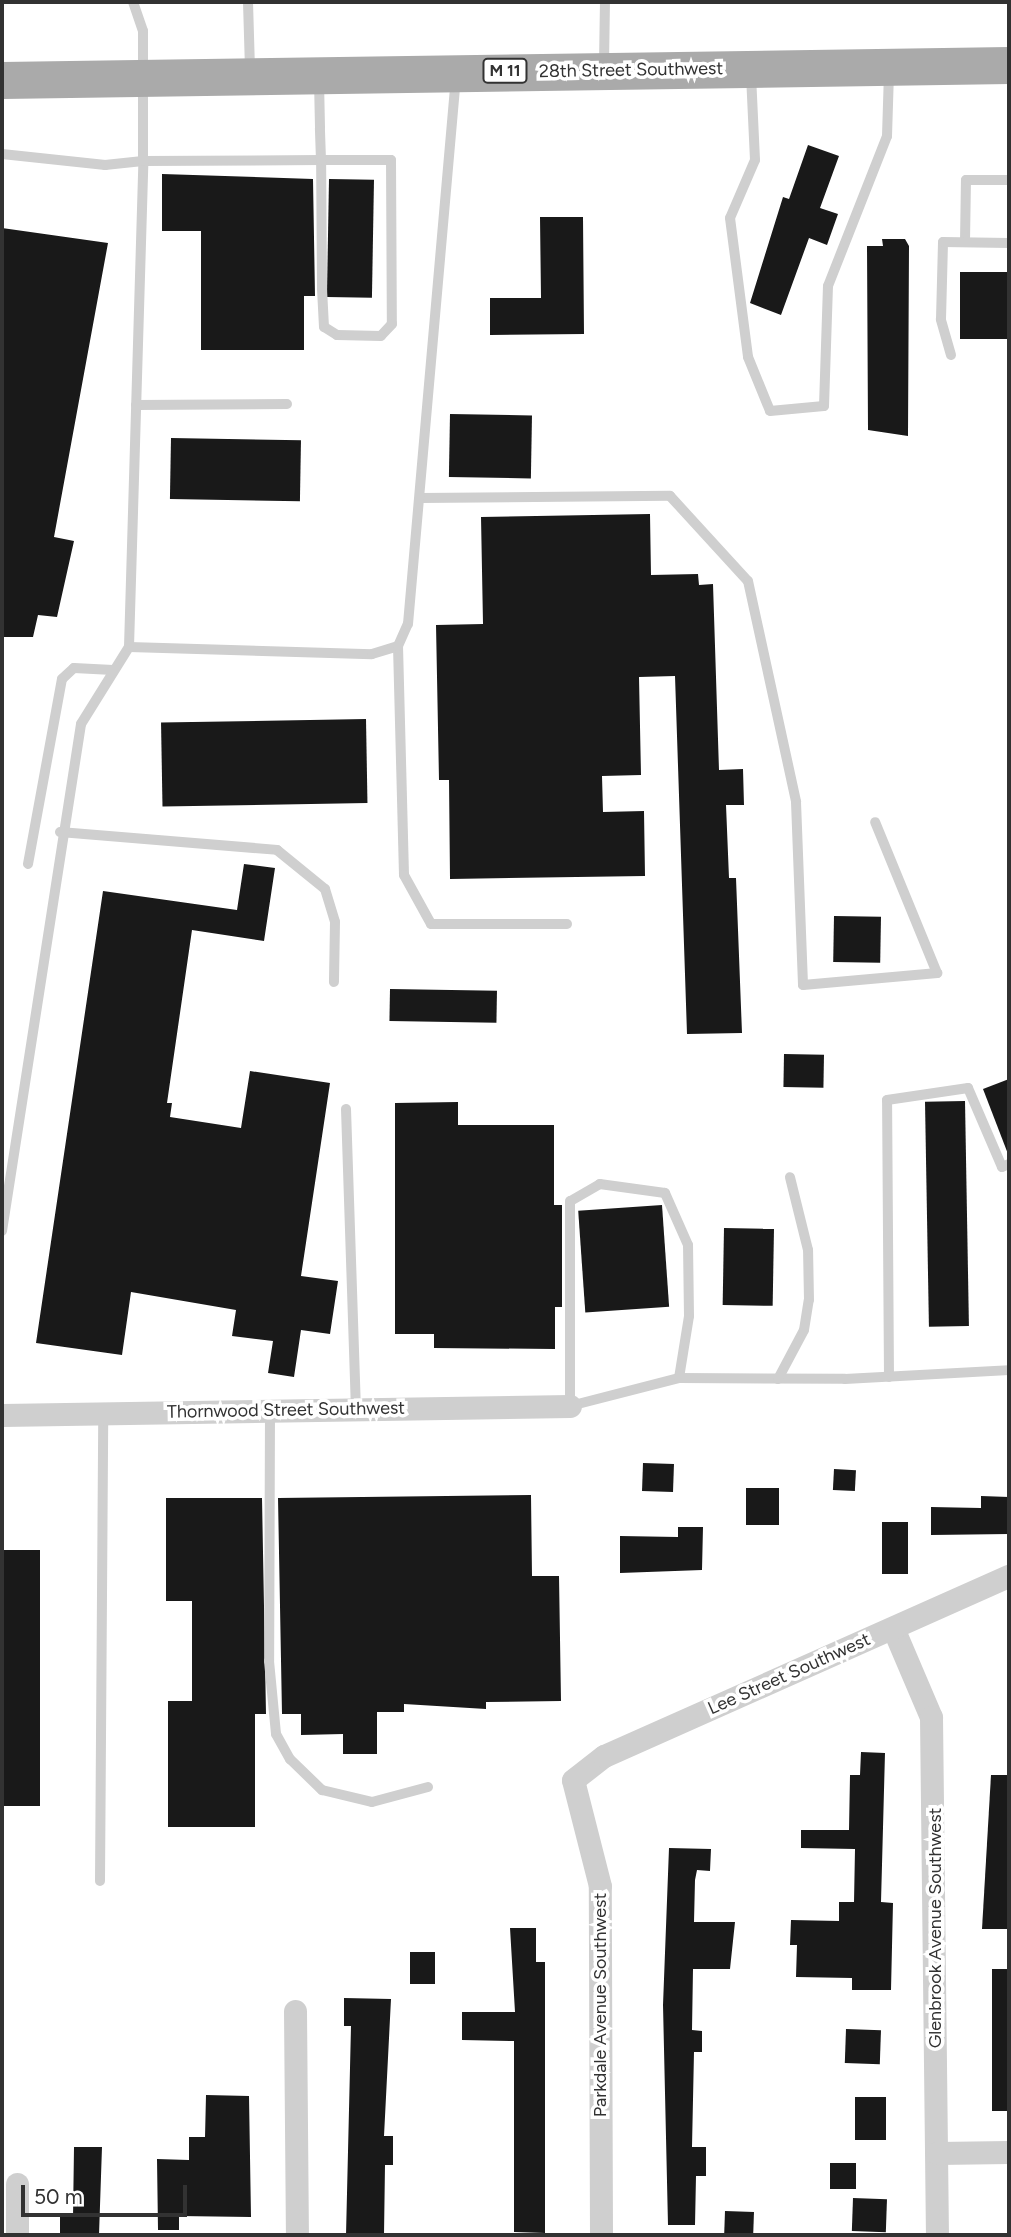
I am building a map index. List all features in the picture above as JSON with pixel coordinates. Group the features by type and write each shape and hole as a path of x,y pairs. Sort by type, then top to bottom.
{"main road":[{"name":"28th Street Southwest","path":"2,80 1009,65"}],"street":[{"name":"Thornwood Street Southwest","path":"2,1415 570,1406"},
{"name":"Lee Street Southwest","path":"573,1780 604,1756 1009,1576"},
{"name":"Glenbrook Avenue Southwest","path":"893,1628 931,1717 937,2235"},
{"name":"Parkdale Avenue Southwest","path":"573,1780 600,1886 601,2235"},
{"path":"295,2011 296,2235"},
{"path":"937,2153 1009,2152"},
{"path":"17,2184 17,2235"}],"lane":[{"path":"2,1231 60,832 81,724 129,648 143,161 144,31 133,2"},
{"path":"248,2 250,76"},
{"path":"604,70 605,2"},
{"path":"751,69 755,160 730,218 748,358 770,411 824,406 828,286 887,136 889,67"},
{"path":"456,72 421,498 408,624 398,646 404,875 431,924 566,924"},
{"path":"2,154 105,165 143,161 321,160 391,160 392,324 382,336 337,335 324,327 321,160 319,75"},
{"path":"965,242 966,180 1009,180"},
{"path":"951,355 942,319 943,242 1009,243"},
{"path":"136,405 287,404"},
{"path":"421,498 670,496 748,581 796,802 803,985 937,973 875,822"},
{"path":"129,648 372,654 398,646"},
{"path":"29,864 62,679 74,667 113,670"},
{"path":"60,832 277,850 325,889 335,922 334,982"},
{"path":"889,1377 887,1100 968,1088 1002,1167 1009,1164"},
{"path":"346,1109 356,1409"},
{"path":"778,1379 804,1330 810,1300 808,1250 790,1177"},
{"path":"679,1378 689,1316 688,1245 665,1193 600,1184 570,1201 570,1406 679,1378 889,1377 1009,1370"},
{"path":"270,1411 269,1661 276,1734 290,1759 322,1790 372,1802 428,1787"},
{"path":"100,1881 103,1413"}],"building":[{"path":"808,145 839,156 820,208 838,214 827,245 809,238 781,315 750,303 783,197 789,199"},
{"path":"162,174 313,179 315,296 304,296 304,350 201,350 201,231 162,231"},
{"path":"329,179 374,180 372,298 327,297"},
{"path":"540,217 583,217 584,334 490,335 490,298 541,298"},
{"path":"2,228 108,243 54,537 74,541 57,617 38,615 33,637 2,637"},
{"path":"882,239 905,239 909,246 908,436 868,430 867,246 883,246"},
{"path":"960,272 1009,272 1009,339 960,339"},
{"path":"450,414 532,415 531,478 449,477"},
{"path":"171,438 301,440 300,501 170,499"},
{"path":"650,514 651,575 698,574 699,585 713,584 719,770 743,769 744,805 726,805 729,878 736,878 742,1033 687,1034 675,676 639,677 641,775 602,776 603,812 644,811 645,876 450,879 449,780 439,780 436,625 483,624 481,517"},
{"path":"366,719 367,803 162,807 161,723"},
{"path":"244,864 275,868 264,941 192,930 167,1103 172,1103 170,1117 241,1128 250,1071 330,1083 301,1276 338,1281 330,1334 301,1330 294,1377 268,1373 273,1341 232,1336 236,1310 131,1292 122,1355 36,1343 103,891 237,910"},
{"path":"834,916 881,917 880,963 833,962"},
{"path":"390,989 497,991 496,1023 389,1021"},
{"path":"784,1054 824,1055 823,1088 783,1087"},
{"path":"1009,1079 1009,1154 1008,1154 983,1089"},
{"path":"965,1101 969,1326 929,1327 925,1102"},
{"path":"458,1102 458,1125 554,1125 554,1205 562,1205 562,1307 555,1307 555,1349 434,1348 434,1334 395,1334 395,1103"},
{"path":"662,1205 669,1307 585,1313 578,1211"},
{"path":"724,1228 774,1229 773,1306 723,1305"},
{"path":"643,1463 674,1464 673,1492 642,1491"},
{"path":"834,1469 856,1470 855,1491 833,1490"},
{"path":"746,1488 779,1488 779,1525 746,1525"},
{"path":"531,1495 532,1576 559,1576 561,1701 486,1702 486,1709 404,1704 404,1712 377,1712 377,1754 343,1754 343,1734 301,1735 301,1714 282,1714 278,1498"},
{"path":"981,1496 1009,1497 1009,1534 931,1535 931,1507 981,1508"},
{"path":"166,1498 262,1498 266,1714 255,1714 255,1827 168,1827 168,1701 192,1701 192,1601 166,1601"},
{"path":"882,1522 908,1522 908,1574 882,1574"},
{"path":"678,1527 703,1527 702,1570 620,1573 620,1536 678,1537"},
{"path":"2,1550 40,1550 40,1806 2,1806"},
{"path":"861,1752 885,1753 881,1902 893,1903 891,1990 852,1990 852,1978 796,1977 797,1945 790,1945 791,1920 839,1921 839,1902 854,1902 855,1849 801,1848 801,1830 849,1830 850,1775 860,1775"},
{"path":"991,1775 1009,1775 1009,1929 982,1929"},
{"path":"669,1848 711,1849 710,1871 697,1870 694,1922 735,1922 730,1969 693,1969 692,2030 702,2031 702,2052 694,2052 692,2147 706,2147 706,2176 696,2176 695,2225 668,2225 663,2005"},
{"path":"510,1928 536,1928 536,1962 545,1962 545,2233 514,2232 514,2041 462,2040 462,2012 515,2012"},
{"path":"410,1952 435,1952 435,1984 410,1984"},
{"path":"992,1969 1009,1969 1009,2111 992,2111"},
{"path":"344,1998 391,1999 384,2136 393,2136 393,2165 385,2165 384,2235 346,2235 351,2026 344,2026"},
{"path":"846,2029 881,2030 880,2064 845,2063"},
{"path":"206,2095 249,2096 251,2217 179,2216 179,2230 158,2230 157,2159 189,2160 189,2137 205,2137"},
{"path":"855,2097 886,2097 886,2140 855,2140"},
{"path":"74,2147 102,2147 99,2235 60,2235 60,2217 73,2217"},
{"path":"830,2163 856,2163 856,2189 830,2189"},
{"path":"853,2198 887,2199 886,2232 852,2231"},
{"path":"725,2211 754,2212 753,2235 724,2235"}]}
